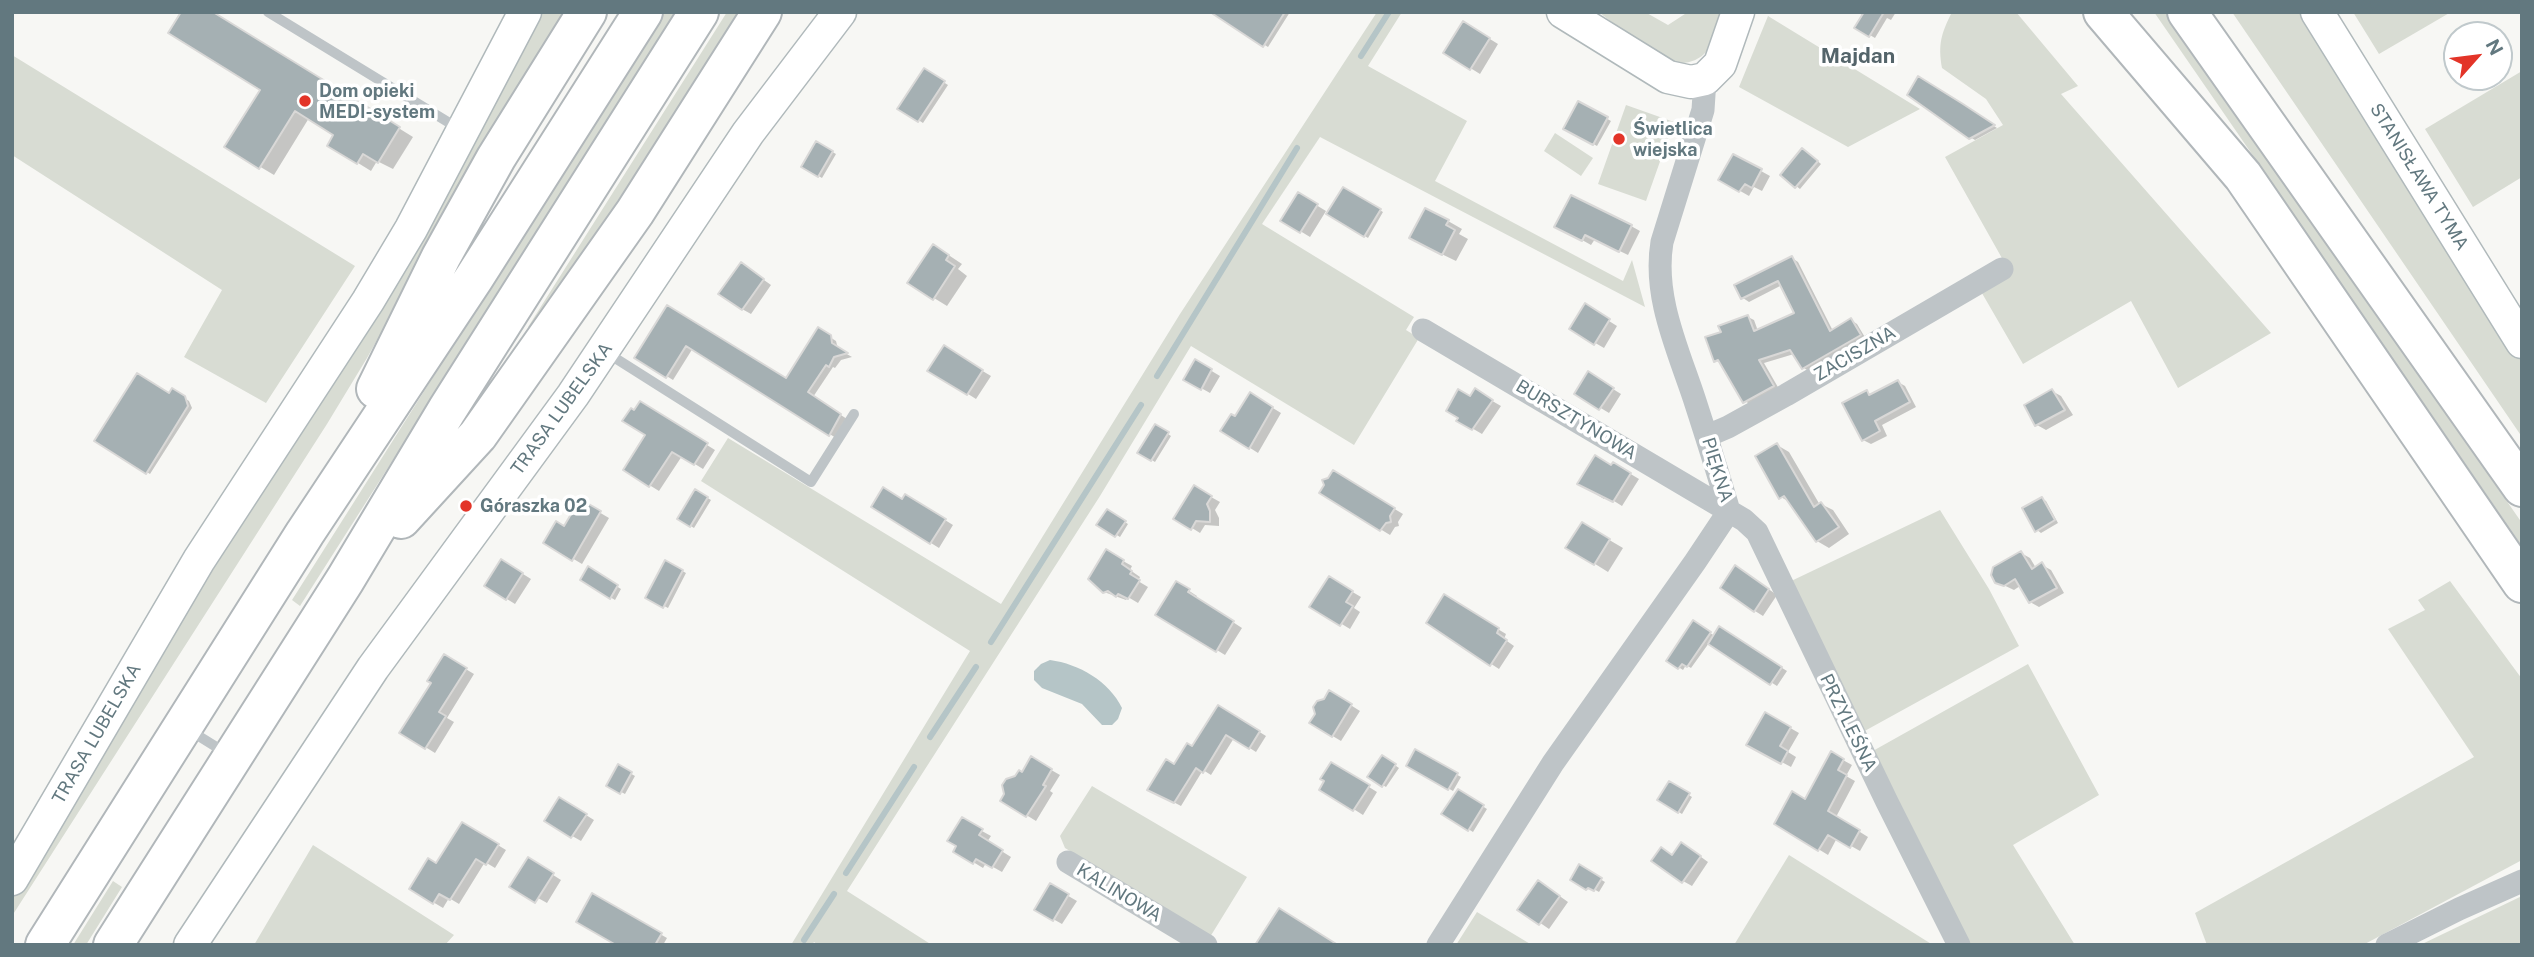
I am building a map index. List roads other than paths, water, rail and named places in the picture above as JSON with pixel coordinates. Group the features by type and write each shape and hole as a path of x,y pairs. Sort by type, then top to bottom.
{"highway":[{"path":"304,533 441,257 496,158 587,12"},
{"path":"45,945 304,533 474,278 643,12"},
{"path":"113,945 345,580 447,410 699,12"},
{"path":"345,580 478,435 635,212 762,12"},
{"path":"2103,12 2243,176"},
{"path":"2129,12 2522,583"},
{"path":"2187,12 2522,487"}],"street":[{"name":"TRASA LUBELSKA","path":"12,879 194,568 390,265 525,12"},
{"name":"TRASA LUBELSKA","path":"190,945 373,668 604,351 748,134 840,12"},
{"path":"1563,12 1668,77 1691,82 1705,79"},
{"name":"PIĘKNA","path":"1438,945 1553,763 1729,510 1670,326 1659,280 1659,262 1662,242 1703,110 1705,79 1720,64 1738,12"},
{"name":"STANISŁAWA TYMA","path":"2317,12 2522,342"},
{"name":"ZACISZNA","path":"1707,436 1786,395 2002,269"},
{"name":"BURSZTYNOWA","path":"1423,330 1729,510"},
{"name":"PRZYLEŚNA","path":"1729,510 1750,524 1769,554 1783,588 1959,945"},
{"name":"KALINOWA","path":"1068,862 1206,945"},
{"path":"2387,945 2522,881"}],"lane":[{"path":"268,12 463,131"},
{"path":"604,351 811,482 854,414"},
{"path":"184,726 233,757"}],"waterway":[{"path":"1361,56 1389,12"},
{"path":"1157,376 1297,148"},
{"path":"991,642 1141,405"},
{"path":"930,737 976,667"},
{"path":"846,873 914,767"},
{"path":"804,940 834,894"}],"place":[{"name":"Dom opieki MEDI-system","path":"305,101"},
{"name":"Świetlica wiejska","path":"1619,139"},
{"name":"Góraszka 02","path":"466,506"}],"district":[{"name":"Majdan","path":"1858,57"}]}
